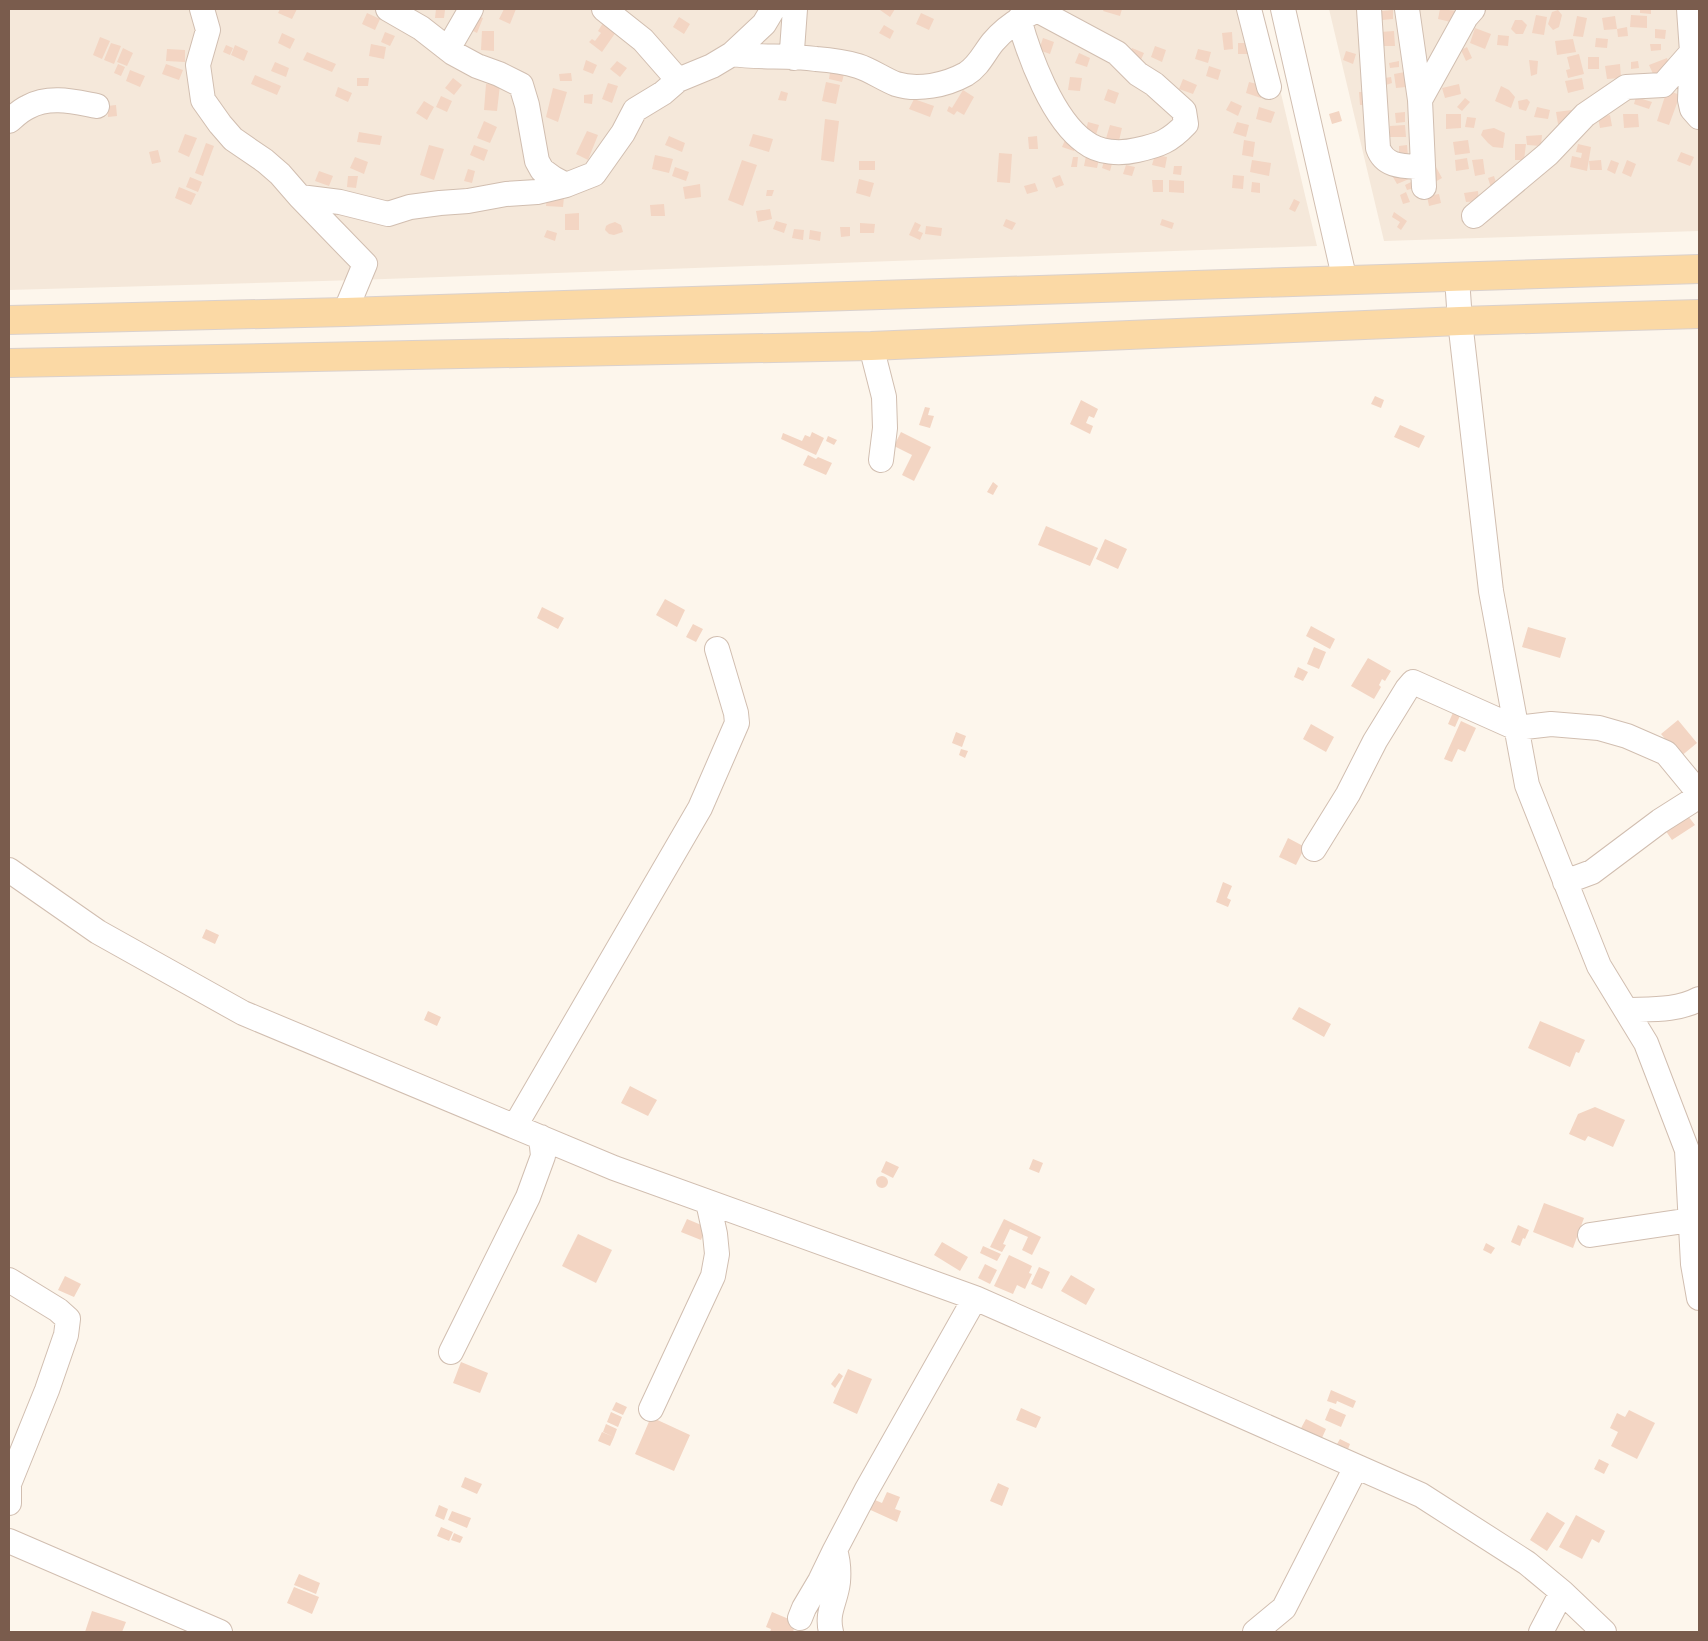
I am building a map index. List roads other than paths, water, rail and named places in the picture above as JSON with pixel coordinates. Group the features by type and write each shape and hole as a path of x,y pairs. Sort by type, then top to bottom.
{"main road":[{"path":"9,320 345,312 1699,269"},
{"path":"9,363 871,346 1699,314"}],"street":[{"path":"202,9 208,30 198,65 203,100 233,139 280,174 365,264 345,312"},
{"path":"388,9 421,28 448,49 477,66 521,85 527,105 537,161 542,170 566,185"},
{"path":"448,49 471,9"},
{"path":"604,9 643,40 678,80"},
{"path":"300,197 340,202 388,214 410,207 468,201 506,194 537,192 566,185 594,174 623,133 635,110 662,93 678,80 712,66 732,54 764,24 773,9"},
{"path":"794,58 792,50 795,9"},
{"path":"1248,9 1270,87"},
{"path":"1283,9 1345,281"},
{"path":"1369,9 1378,148 1383,157 1393,164 1423,177 1420,100 1407,9"},
{"path":"1420,100 1466,17 1473,9"},
{"path":"1689,9 1692,52 1690,100 1692,109 1699,117"},
{"path":"732,54 756,57 815,58 858,66 897,84 920,88 953,80 968,73 979,63 992,42 1030,13"},
{"path":"1030,13 1117,53 1138,74 1154,84 1184,111 1186,124 1171,139 1132,151 1110,151 1086,144 1065,121 1039,76 1030,13"},
{"path":"1474,216 1548,154 1585,115 1626,87 1663,85 1692,52"},
{"path":"9,121 27,107 46,101 66,101 98,106"},
{"path":"1456,278 1491,591 1527,785 1599,966 1646,1043 1687,1150 1693,1264 1699,1298"},
{"path":"871,346 884,397 885,428 881,460"},
{"path":"515,1126 700,808 737,723 736,713 717,649"},
{"path":"1314,849 1348,794 1375,741 1413,682 1516,728 1558,725 1598,728 1627,736 1666,754 1699,793 1690,802 1660,821 1592,872 1565,882"},
{"path":"9,870 98,932 242,1013 614,1168 975,1298 1421,1495 1528,1563 1604,1632"},
{"path":"1626,1010 1663,1009 1699,999"},
{"path":"451,1352 528,1197 543,1156 541,1137"},
{"path":"651,1409 713,1276 717,1254 708,1202"},
{"path":"1590,1235 1691,1220"},
{"path":"9,1280 58,1310 68,1319 66,1335 47,1390 9,1484 9,1503"},
{"path":"800,1618 866,1491 975,1298"},
{"path":"1257,1632 1284,1608 1356,1467"},
{"path":"9,1541 220,1632"},
{"path":"832,1632 829,1623 830,1610 838,1583 838,1561 835,1550"},
{"path":"1541,1632 1562,1592"}]}
